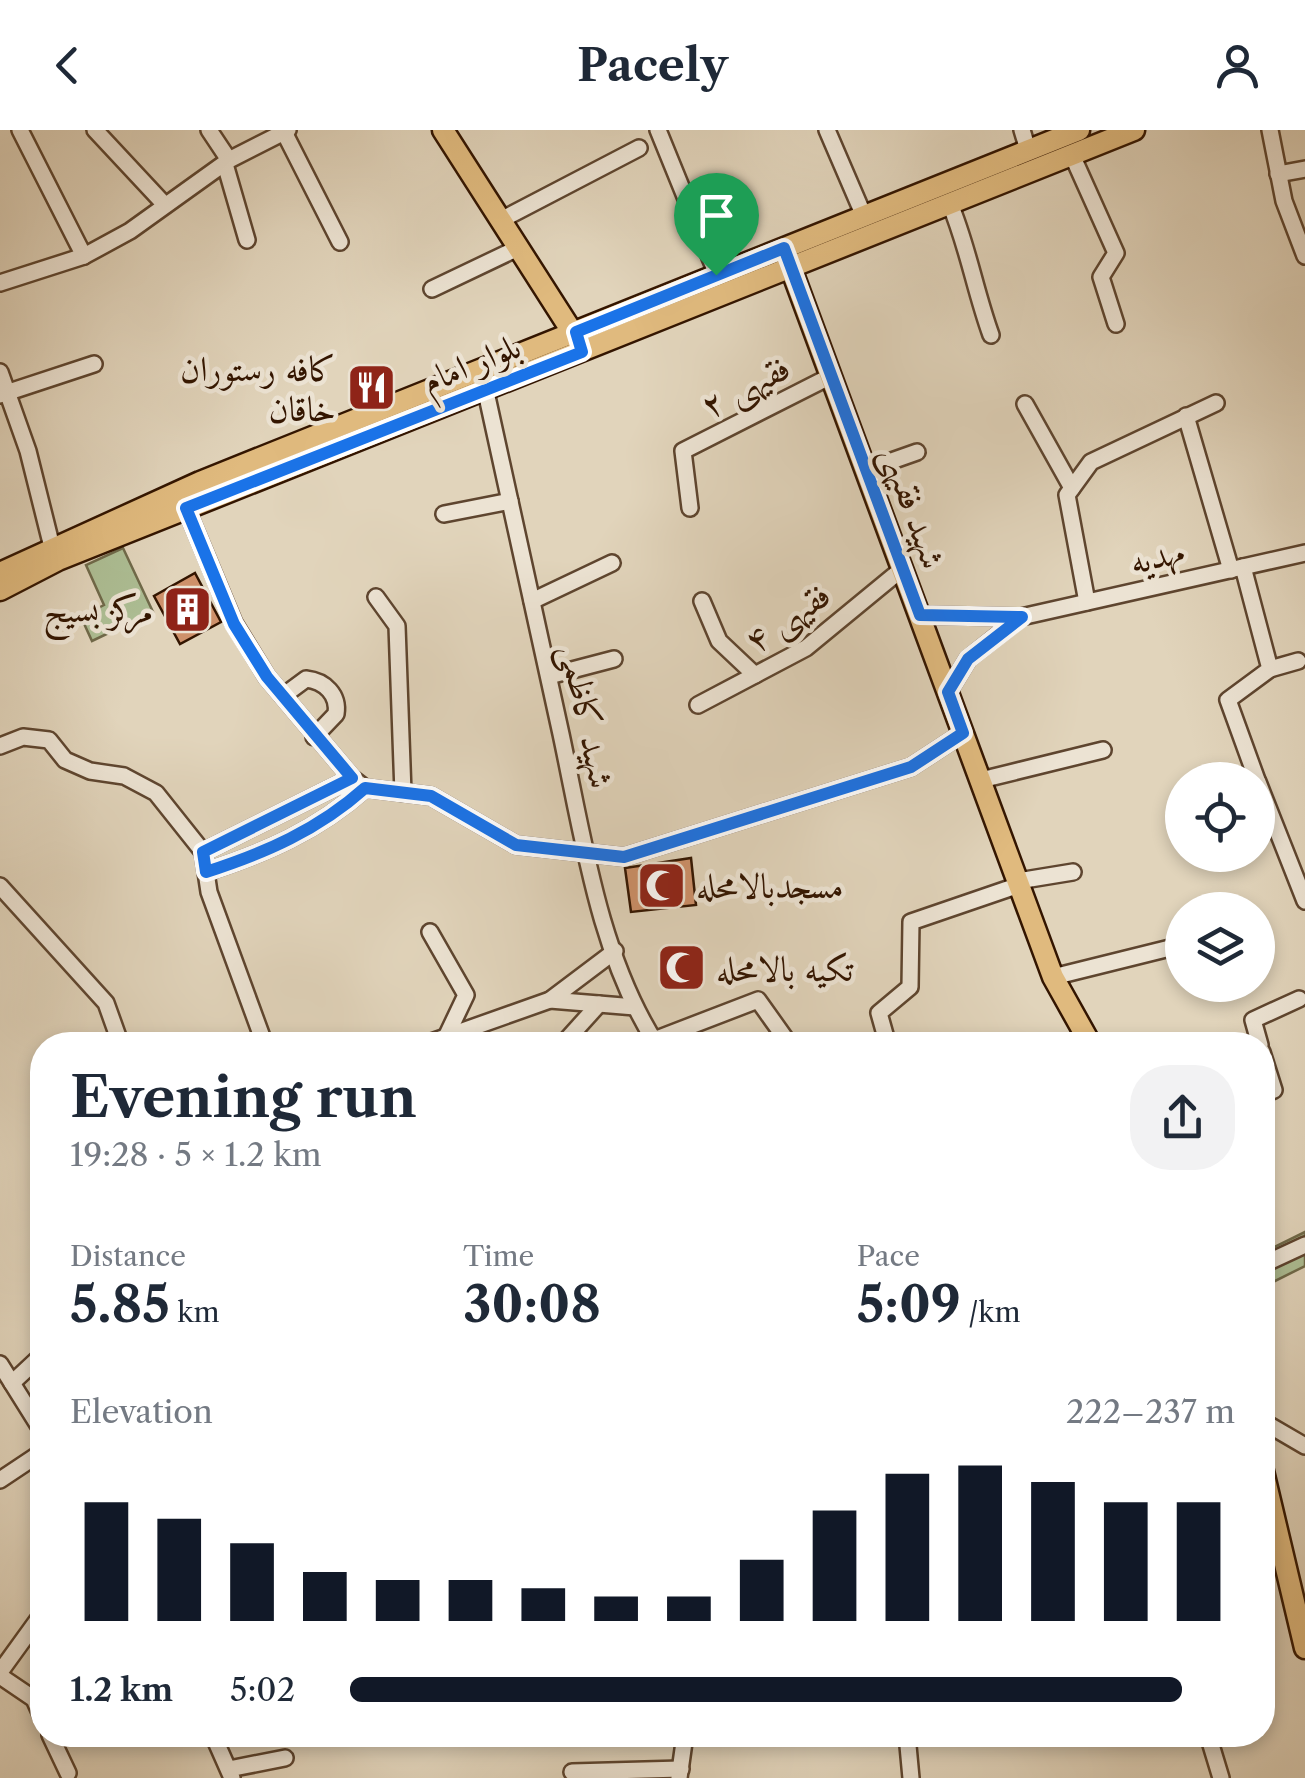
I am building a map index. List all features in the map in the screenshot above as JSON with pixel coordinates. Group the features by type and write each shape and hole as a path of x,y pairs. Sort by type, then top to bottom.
{"main road":[{"path":"443,130 579,342"},
{"name":"بلوار امام","path":"0,573 186,508 486,392 716,275 788,258 864,216 1025,140 1079,130"},
{"name":"بلوار امام","path":"0,590 55,553 788,258 950,204 1134,130"},
{"name":"شهید فقیهی","path":"788,258 1053,977 1084,1032"},
{"path":"1275,1522 1305,1648"}],"street":[{"path":"20,130 84,256"},
{"path":"95,130 165,205"},
{"path":"209,130 228,162 247,240"},
{"path":"658,130 716,275"},
{"path":"827,130 864,216"},
{"path":"1270,130 1278,174 1305,256"},
{"path":"0,283 84,256 228,162 286,131 340,242"},
{"path":"499,221 639,148"},
{"path":"1072,154 1116,253 1100,277 1116,324"},
{"path":"1278,174 1305,169"},
{"path":"950,204 970,253 975,290 992,335"},
{"path":"432,290 518,248"},
{"path":"4,394 94,364"},
{"path":"0,372 55,553"},
{"name":"فقیهی ۲","path":"690,508 683,451 831,376"},
{"name":"شهید کاظمی","path":"486,392 588,855 614,951 635,1008 649,1032"},
{"path":"1087,602 1067,495 1090,462 1216,403"},
{"path":"1025,404 1072,488"},
{"path":"1186,416 1270,669"},
{"path":"866,470 916,452"},
{"path":"444,514 510,501"},
{"path":"186,508 234,624 314,737 358,783 431,796 516,845 624,857 911,767 963,733"},
{"name":"مهدیه","path":"1022,617 1305,553"},
{"path":"532,601 612,563"},
{"name":"فقیهی ۴","path":"698,705 806,648 902,569"},
{"path":"376,597 396,626 403,793"},
{"path":"702,601 719,641 756,674"},
{"path":"920,615 1022,617"},
{"path":"948,692 968,659 1022,617"},
{"path":"549,676 614,659"},
{"path":"1250,762 1228,700 1270,669 1298,661"},
{"path":"283,696 306,680 330,690 336,700 336,714 314,737"},
{"path":"0,746 23,737 49,740 65,760 90,771 124,776 156,793 203,852 240,981 260,1032"},
{"path":"980,780 1103,750"},
{"path":"203,852 358,783"},
{"path":"206,872 258,855 316,826 358,783"},
{"path":"1275,826 1305,901"},
{"path":"884,1032 879,1013 910,987 912,922 1018,883 1073,872"},
{"path":"0,886 106,1003 116,1032"},
{"path":"430,932 466,995 449,1032"},
{"path":"1053,977 1165,948"},
{"path":"458,1032 550,1000 614,951"},
{"path":"1257,1032 1253,1020 1299,999"},
{"path":"550,1000 635,1008"},
{"path":"681,1032 758,1000 781,1032"},
{"path":"574,1032 599,1004"},
{"path":"1275,1259 1305,1245"},
{"path":"0,1364 30,1411"},
{"path":"12,1382 30,1366"},
{"path":"1275,1429 1305,1446"},
{"path":"0,1480 30,1460"},
{"path":"30,1631 0,1674 30,1695"},
{"path":"56,1747 68,1773"},
{"path":"219,1747 231,1774 284,1758"},
{"path":"572,1772 680,1774 683,1747"},
{"path":"909,1747 911,1778"},
{"path":"1212,1747 1221,1778"}],"green space":[{"path":"123,548 153,612 92,641 81,617 104,605 86,565"},
{"path":"1305,1232 1305,1266 1275,1281 1275,1247"}],"building":[{"name":"مرکز بسیج","path":"195,573 221,622 180,644 154,596"},
{"name":"مسجدبالامحله","path":"691,858 696,905 631,912 625,868"}],"place":[{"name":"کافه رستوران خاقان","path":"371,388"},
{"name":"مرکز بسیج","path":"188,609"},
{"name":"مسجدبالامحله","path":"661,885"},
{"name":"تکیه بالامحله","path":"681,968"}],"route":[{"path":"784,248 920,615 954,619 1022,617 968,659 948,692 963,733 911,767 624,857 516,845 431,796 365,788 316,826 258,855 206,872 203,852 283,808 352,778 267,677 234,624 186,508 582,352 576,332 716,275 784,248"}]}
